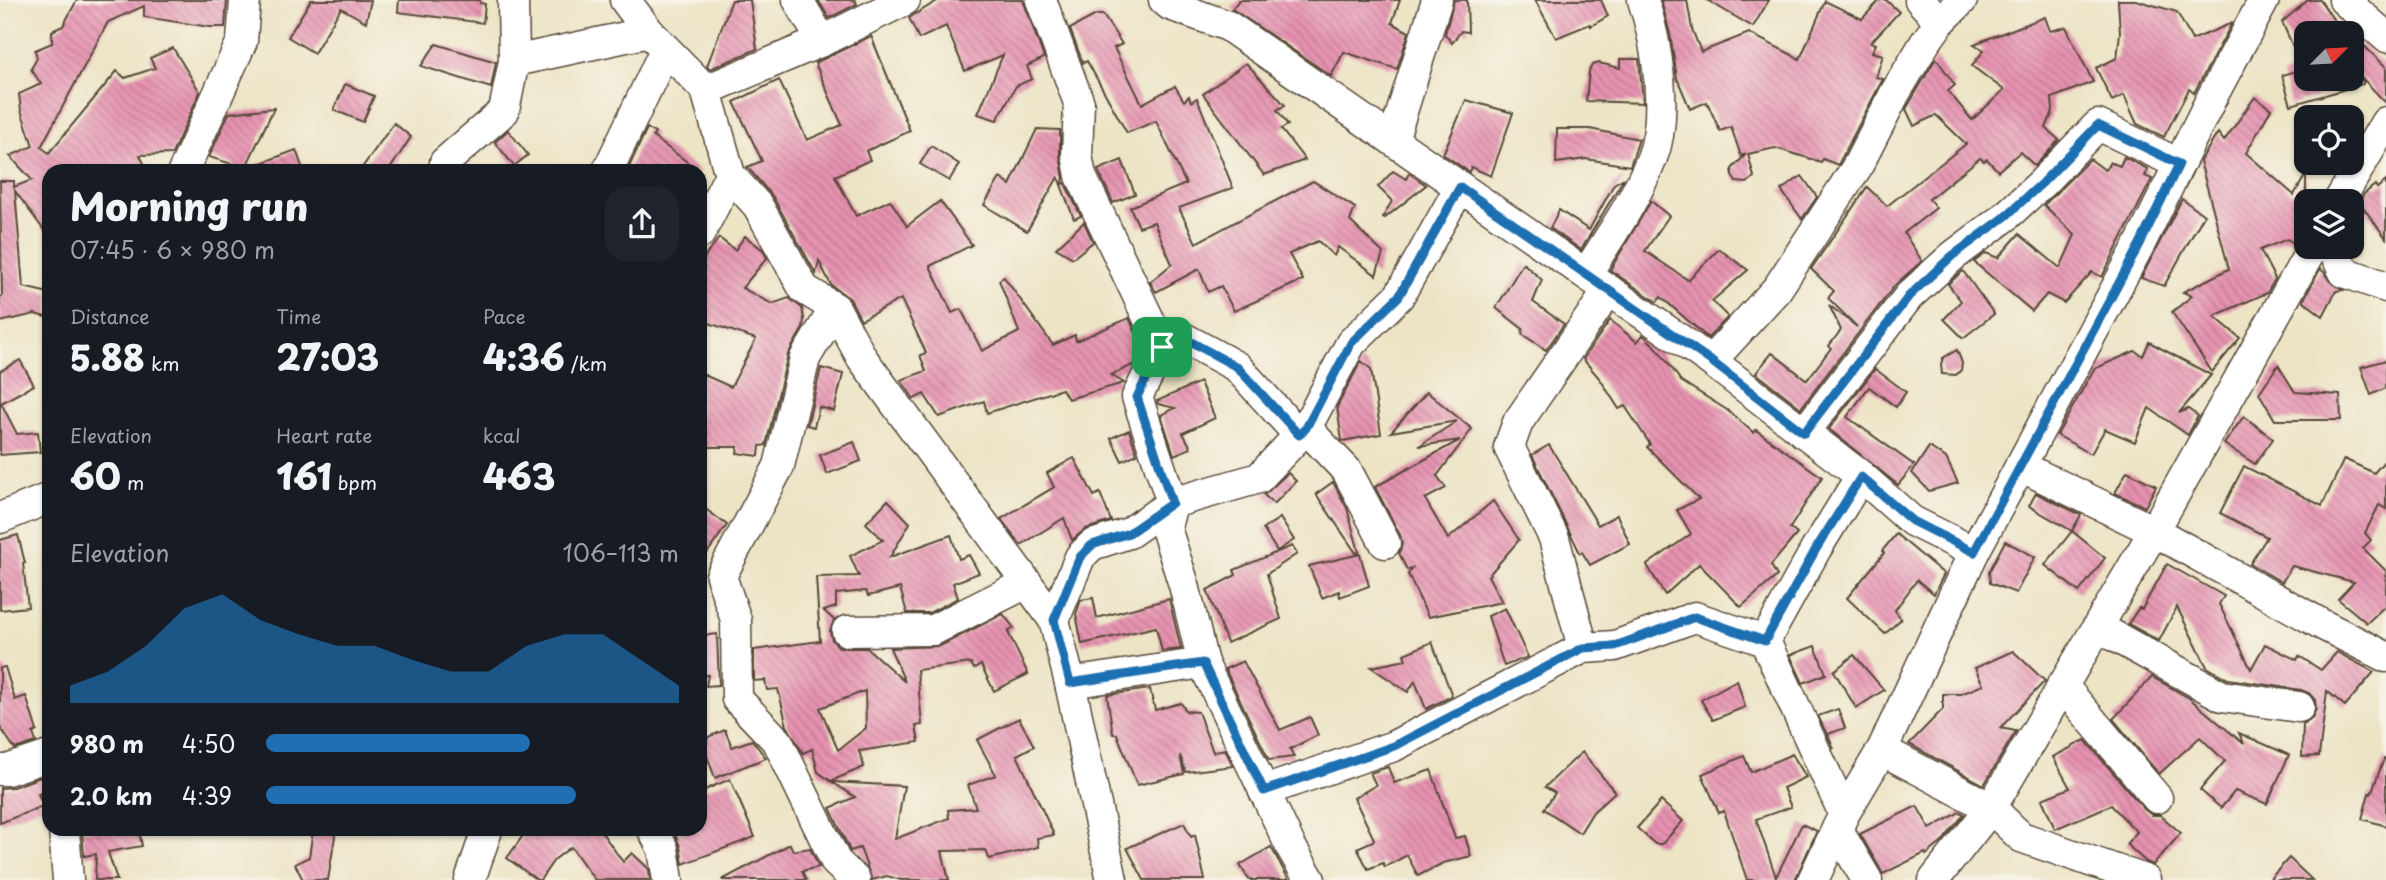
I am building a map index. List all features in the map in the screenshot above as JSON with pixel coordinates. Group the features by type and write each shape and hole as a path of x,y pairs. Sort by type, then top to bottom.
{"street":[{"path":"187,164 242,41 246,0"},
{"path":"445,162 504,111 514,61 513,0"},
{"path":"625,0 657,41 706,90 730,175 758,206 804,289 835,308 862,358 1054,620 1112,880"},
{"path":"799,0 822,41"},
{"path":"706,90 822,41 905,0"},
{"path":"1041,0 1079,103 1077,155 1081,176 1162,347"},
{"path":"1164,0 1170,5 1228,26 1711,361 1861,477 1912,521 1974,552"},
{"path":"1393,140 1437,0"},
{"path":"1583,648 1555,538 1509,447 1518,422 1598,282 1626,212 1653,156 1661,107 1653,31 1643,0"},
{"path":"1711,361 1777,289 1857,167 1895,93 1930,11 1962,0"},
{"path":"1813,880 1841,822 1882,750 1974,552 2141,242 2212,97 2264,0"},
{"path":"2344,0 2386,37"},
{"path":"514,61 657,41"},
{"path":"610,164 657,41"},
{"path":"2346,189 2386,122"},
{"path":"1804,433 1909,296 1952,256 2014,208 2098,125 2179,164"},
{"path":"707,219 730,175"},
{"path":"1054,620 1080,557 1092,545 1129,533 1172,503 1259,478 1302,432 1351,343 1399,296 1460,187"},
{"path":"1934,880 1991,808 2154,531 2306,259"},
{"path":"2338,259 2344,272 2386,287"},
{"path":"835,308 805,358 779,466 721,576 736,620 737,699 778,742 836,874"},
{"path":"1310,880 1203,663 1184,584 1166,528 1172,503 1137,397 1162,347 1180,336 1237,367 1302,432 1347,471 1385,543"},
{"path":"2020,466 2154,531 2386,657"},
{"path":"1765,641 1816,549 1861,477"},
{"path":"0,517 42,501"},
{"path":"847,631 933,630 1027,583"},
{"path":"1264,791 1394,746 1583,648 1615,646 1695,617 1765,641 1867,880"},
{"path":"2098,627 2222,696 2299,707"},
{"path":"1070,683 1203,663"},
{"path":"2062,685 2157,798"},
{"path":"1882,750 1991,808 2021,837 2145,880"},
{"path":"0,770 42,758"},
{"path":"64,836 68,880"},
{"path":"470,880 485,836"},
{"path":"656,836 663,849 668,880"}],"building":[{"path":"77,0 227,0 225,27 144,17 144,6 108,22 41,147 49,153 117,71 125,78 155,68 150,58 173,48 200,92 172,154 140,155 144,164 42,164 42,228 15,191 23,287 42,291 42,316 35,314 0,322 0,181 14,181 14,187 32,180 10,156 33,146 21,110 19,94 41,84 31,69 37,58 35,50 52,43 52,31 63,26"},
{"path":"311,0 371,0 366,22 341,8 314,53 288,37"},
{"path":"399,0 480,0 480,3 485,4 483,23 398,12"},
{"path":"732,0 750,0 757,49 710,69 707,66"},
{"path":"818,0 855,0 857,4 829,18"},
{"path":"939,0 1023,0 1044,58 1027,66 1032,79 1016,86 997,120 978,114 1003,55 965,71 946,26 919,39 909,18"},
{"path":"1239,0 1400,0 1392,23 1409,32 1397,69 1344,52 1331,76 1232,9"},
{"path":"1454,0 1467,0 1468,32 1461,31 1452,43 1445,34"},
{"path":"1535,0 1601,0 1608,16 1591,26 1590,24 1556,38"},
{"path":"1661,0 1687,0 1692,29 1701,52 1749,33 1800,59 1825,1 1862,19 1880,0 1886,0 1899,12 1871,42 1876,44 1872,52 1883,55 1876,77 1883,79 1838,165 1775,148 1748,154 1754,177 1747,183 1736,182 1732,169 1746,154 1741,156 1731,127 1720,131 1707,102 1690,109 1677,78"},
{"path":"1707,0 1769,0 1753,27"},
{"path":"2118,0 2136,0 2177,12 2192,40 2232,23 2194,93 2189,89 2164,137 2137,124 2124,95 2112,101 2096,68 2117,58 2120,33"},
{"path":"2308,0 2320,0 2334,21 2294,21 2294,49 2282,22"},
{"path":"1096,15 1103,15 1122,44 1114,48 1142,104 1175,86 1184,101 1189,96 1191,102 1197,98 1233,188 1179,208 1196,243 1313,181 1355,208 1350,221 1383,253 1376,275 1338,247 1334,256 1318,241 1289,254 1303,280 1234,311 1221,286 1208,292 1199,269 1156,292 1150,282 1172,264 1154,222 1139,227 1130,207 1186,184 1156,121 1127,133 1087,61 1083,63 1070,29"},
{"path":"2045,17 2050,31 2066,27 2093,82 2052,98 2053,111 2046,128 2059,140 2035,166 2020,152 1998,171 1987,159 1984,161 1980,158 1929,199 1936,208 1904,233 1922,261 1895,285 1801,408 1756,373 1772,353 1807,380 1841,330 1829,305 1857,327 1828,298 1834,291 1811,269 1867,187 1887,206 1966,144 1936,115 1914,126 1906,109 1936,58 1955,85 1948,91 1972,120 2004,90 1972,66 1984,50 1974,44"},
{"path":"871,36 910,131 866,151 870,160 835,176 856,216 890,200 907,226 940,201 972,245 930,266 952,313 961,309 982,351 1019,332 999,280 1004,277 1053,345 1075,335 1076,341 1129,318 1143,347 1133,365 1111,375 1124,383 1068,399 1062,389 987,413 984,401 939,417 924,394 914,399 901,380 926,371 920,355 926,353 901,299 861,320 850,299 831,285 819,261 816,274 773,197 747,167 762,161 734,102 779,80 807,140 842,125 815,63"},
{"path":"436,44 496,62 491,88 421,66"},
{"path":"2364,46 2386,67 2386,103 2364,80"},
{"path":"1620,59 1639,59 1643,103 1586,101 1592,65 1599,63 1620,68"},
{"path":"1246,63 1285,105 1277,110 1288,125 1281,129 1305,160 1264,175 1203,94"},
{"path":"2294,72 2294,91 2339,91 2291,105 2282,75"},
{"path":"345,84 374,96 363,122 334,110"},
{"path":"2255,97 2271,109 2246,153 2294,195 2294,243 2287,239 2260,250 2275,279 2267,293 2214,316 2240,338 2212,372 2172,312 2192,296 2183,292 2229,269 2200,161 2218,133 2224,141"},
{"path":"1466,100 1513,113 1491,176 1471,167 1469,172 1443,154"},
{"path":"274,108 247,164 232,164 209,157 229,113"},
{"path":"394,123 411,137 393,164 365,164"},
{"path":"647,128 655,133 653,137 690,164 630,164"},
{"path":"1037,129 1060,130 1064,178 1062,184 1065,183 1081,216 1074,219 1058,177 1027,231 984,205 1000,178 1010,185"},
{"path":"1557,129 1590,129 1639,139 1630,166 1586,159 1556,163"},
{"path":"508,130 528,155 512,164 495,142"},
{"path":"931,146 959,164 949,181 920,164"},
{"path":"296,150 301,164 258,164"},
{"path":"2124,157 2148,169 2145,176 2152,179 2102,277 2092,272 2064,303 2047,294 2032,311 1974,262 1986,253 1998,258 2019,234 2060,268 2075,235 2044,205 2090,159 2105,170 2110,162 2120,166"},
{"path":"1122,160 1135,194 1113,203 1098,170"},
{"path":"1393,171 1406,179 1409,173 1426,185 1385,218 1383,217 1392,201 1378,187"},
{"path":"2305,175 2306,189 2297,189"},
{"path":"1802,176 1817,197 1802,219 1781,190"},
{"path":"1624,178 1581,250 1550,228 1559,210 1589,230 1614,184"},
{"path":"2386,181 2386,238 2364,209 2364,194 2375,185 2377,188"},
{"path":"2182,199 2204,215 2164,286 2141,278"},
{"path":"1651,201 1669,216 1645,251 1688,280 1719,249 1748,270 1712,301 1728,317 1708,338 1661,297 1657,302 1610,270"},
{"path":"1084,222 1093,242 1073,258 1056,248"},
{"path":"745,236 763,250 767,258 742,288 772,304 789,298 802,308 804,319 803,328 788,354 766,445 760,446 759,456 737,453 738,447 707,447 707,376 731,387 756,339 707,322 707,254 719,238 735,250"},
{"path":"1523,263 1542,280 1533,302 1564,324 1546,350 1522,334 1523,329 1496,308"},
{"path":"2320,269 2343,290 2336,291 2323,316 2303,301"},
{"path":"1963,271 1994,314 1963,338 1944,319 1961,301 1948,284"},
{"path":"1610,320 1637,342 1643,335 1657,348 1681,381 1822,477 1790,528 1797,534 1771,565 1777,576 1741,607 1699,564 1665,595 1647,565 1691,534 1677,510 1699,499 1647,447 1650,444 1625,406 1619,409 1600,379 1583,359"},
{"path":"2149,342 2211,375 2179,413 2188,409 2198,416 2188,435 2149,408 2135,442 2105,429 2091,454 2057,435 2094,369 2135,351 2143,356"},
{"path":"1957,350 1962,363 1961,370 1956,375 1942,374 1943,358"},
{"path":"20,360 34,385 1,403 17,434 38,432 40,452 0,455 0,371"},
{"path":"2386,360 2386,388 2371,395 2361,367"},
{"path":"1361,361 1371,369 1381,434 1342,441 1337,407"},
{"path":"2278,365 2295,392 2340,395 2341,420 2275,420 2259,393"},
{"path":"821,368 843,374 834,411 819,407 814,427 807,425"},
{"path":"1875,369 1906,392 1896,407 1869,387 1847,417 1914,465 1898,485 1829,429"},
{"path":"1200,382 1215,418 1183,433 1191,448 1174,455 1161,415 1175,408 1158,404 1157,401"},
{"path":"1427,392 1472,429 1437,476 1446,488 1425,499 1448,539 1493,501 1519,540 1488,576 1502,602 1428,617 1408,574 1412,568 1407,570 1399,553 1402,544 1400,535 1375,487 1460,440 1419,446 1457,421 1391,432"},
{"path":"2244,416 2273,439 2255,464 2224,444"},
{"path":"1129,430 1137,454 1122,461 1111,438"},
{"path":"854,442 861,461 827,474 820,455"},
{"path":"1549,445 1598,525 1617,515 1630,544 1590,565 1582,552 1580,553 1532,455"},
{"path":"1929,447 1946,458 1958,483 1929,491 1912,473"},
{"path":"1074,458 1094,496 1100,493 1111,521 1086,529 1072,540 1064,518 1021,545 1001,519 1054,487 1047,473"},
{"path":"2344,459 2374,473 2386,459 2386,509 2379,505 2365,533 2371,540 2363,548 2386,571 2386,605 2367,623 2338,599 2354,582 2292,566 2282,582 2250,564 2267,537 2220,513 2244,466 2322,506"},
{"path":"2127,471 2156,486 2145,507 2115,493"},
{"path":"1288,473 1296,481 1274,504 1264,495"},
{"path":"1333,482 1347,508 1359,552 1356,553 1316,494"},
{"path":"2036,493 2081,515 2072,531 2029,506"},
{"path":"888,500 910,523 890,557 951,535 959,559 969,555 979,573 953,583 958,598 929,613 907,613 900,588 868,596 866,591 836,594 836,607 824,611 834,620 830,631 832,640 839,647 867,648 905,682 890,648 940,646 1003,614 1014,628 1008,632 1028,674 994,691 981,665 974,669 971,663 917,670 922,725 916,726 919,742 859,751 864,767 831,781 818,772 812,749 803,753 787,726 778,689 767,690 765,680 754,681 754,650 820,641 816,577 859,576 850,556 883,540 866,523","holes":["865,691 866,728 838,750 820,708"]},
{"path":"707,510 727,525 707,553"},
{"path":"1280,518 1294,540 1277,551 1263,529"},
{"path":"2072,531 2105,558 2079,592 2045,565"},
{"path":"1896,534 1944,574 1934,594 1917,580 1895,610 1901,619 1885,634 1847,598"},
{"path":"18,535 25,563 28,607 0,610 0,540"},
{"path":"2005,541 2035,557 2016,593 1990,583 1989,572"},
{"path":"1292,546 1297,554 1267,574 1281,619 1227,643 1207,590 1236,575 1234,570"},
{"path":"1360,554 1369,586 1340,597 1339,591 1322,598 1309,566"},
{"path":"2167,564 2224,596 2219,604 2251,669 2265,644 2297,660 2299,656 2321,670 2337,652 2374,672 2345,706 2327,691 2319,756 2302,757 2303,724 2312,718 2316,709 2315,700 2309,693 2228,679 2207,667 2177,607 2159,641 2128,624 2139,608 2142,609"},
{"path":"1093,598 1097,618 1169,599 1181,649 1162,651 1156,627 1082,644 1076,614 1081,600"},
{"path":"1505,608 1528,657 1504,666 1488,616"},
{"path":"717,634 719,685 707,686 707,635"},
{"path":"1432,642 1452,696 1426,709 1415,681 1408,692 1371,667 1406,660 1404,654"},
{"path":"1815,646 1826,674 1803,683 1790,655"},
{"path":"2013,651 2045,681 2000,728 2016,731 1984,785 1909,744 1943,709 1943,694 1961,694 1983,685 1975,668"},
{"path":"1854,655 1884,690 1856,708 1834,671"},
{"path":"1243,661 1280,730 1310,717 1318,735 1290,749 1294,757 1269,760 1225,669"},
{"path":"5,667 15,700 26,696 37,731 33,733 36,742 15,749 0,727 0,668"},
{"path":"2152,677 2189,698 2244,744 2239,733 2289,755 2267,804 2235,791 2221,808 2200,790 2225,761 2200,737 2159,774 2113,719"},
{"path":"1737,680 1745,707 1713,720 1701,700"},
{"path":"1150,689 1155,710 1181,703 1186,711 1198,712 1213,752 1225,749 1233,766 1186,772 1180,755 1184,774 1137,785 1117,734 1113,734 1107,695"},
{"path":"1838,709 1845,728 1828,734 1834,749 1818,716"},
{"path":"1019,718 1034,746 1017,755 1054,835 1037,838 1038,847 989,859 986,850 942,851 949,880 901,880 887,876 872,880 860,848 850,851 830,808 855,797 832,782 904,786 895,839 949,818 948,810 976,808 968,785 996,775 977,740"},
{"path":"725,730 732,747 752,740 766,758 715,778 707,756 708,737"},
{"path":"2085,740 2144,809 2152,815 2160,815 2181,833 2153,865 2126,844 2137,832 2111,805 2055,829 2042,799 2070,788 2053,757"},
{"path":"1582,752 1615,792 1593,812 1580,833 1544,809 1555,793 1545,787"},
{"path":"1792,754 1806,777 1783,788 1791,807 1756,819 1776,877 1802,824 1817,831 1795,880 1747,880 1724,811 1719,813 1702,774 1744,756 1751,772"},
{"path":"2384,759 2386,826 2362,819 2369,793 2371,794"},
{"path":"1388,767 1394,783 1431,770 1455,838 1465,836 1471,856 1443,863 1418,876 1407,855 1385,867 1383,863 1368,869 1357,848 1374,839 1354,798 1376,785 1370,773"},
{"path":"42,777 42,792 38,794 42,806 0,823 0,788 13,787"},
{"path":"730,779 755,837 683,864 676,836 707,836 707,789"},
{"path":"1661,801 1683,821 1662,844 1655,844 1637,828"},
{"path":"1917,806 1930,829 1960,812 1964,814 1941,843 1926,855 1925,853 1883,874 1860,834"},
{"path":"1184,823 1191,837 1195,835 1205,880 1144,880 1127,848"},
{"path":"82,836 140,836 142,846 108,852 117,880 95,880 96,854 84,856"},
{"path":"312,836 335,836 328,880 303,880 295,864 309,857"},
{"path":"523,836 604,836 623,862 632,853 649,869 650,880 595,880 571,847 554,860 540,880 507,858"},
{"path":"790,844 793,851 810,848 819,867 802,871 806,880 722,880"},
{"path":"1271,847 1289,880 1249,880 1240,865"},
{"path":"2289,858 2312,880 2269,880"}],"route":[{"path":"2098,125 2179,164 2141,242 1974,552 1912,521 1861,477 1816,549 1765,641 1695,617 1615,646 1583,648 1394,746 1264,791 1203,663 1070,683 1054,620 1080,557 1092,545 1129,533 1172,503 1137,397 1162,347 1180,336 1237,367 1299,435 1306,428 1351,343 1399,296 1460,187 1711,361 1804,433 1909,296 1952,256 2005,217 2098,125"}]}
